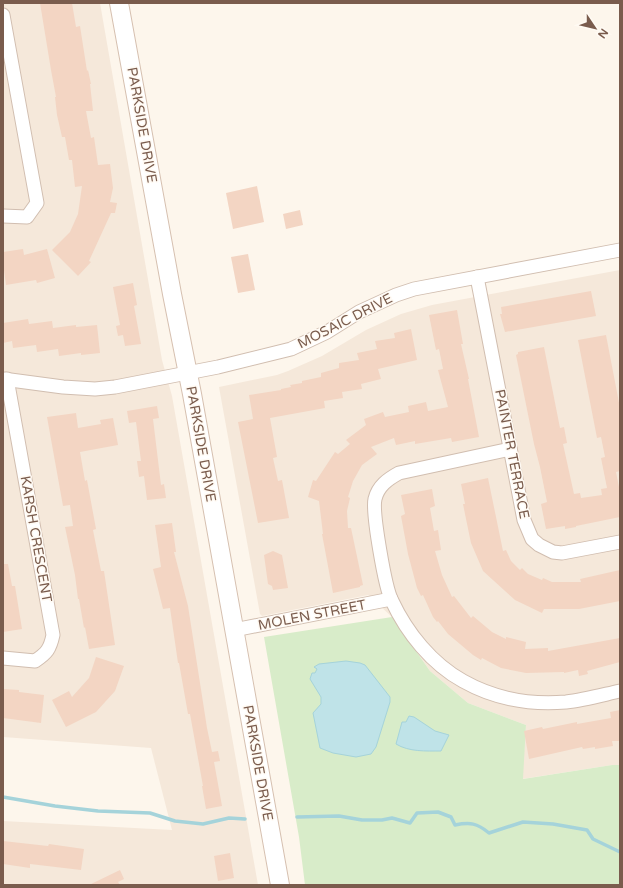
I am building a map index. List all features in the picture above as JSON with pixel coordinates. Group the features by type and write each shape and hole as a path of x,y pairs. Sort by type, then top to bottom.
{"main road":[{"name":"PARKSIDE DRIVE","path":"119,3 172,294 188,372 280,885"}],"street":[{"path":"3,15 37,203 27,217 3,216"},
{"name":"MOSAIC DRIVE","path":"5,379 63,388 94,389 115,387 188,372 291,349 327,332 359,312 396,295 425,287 620,250"},
{"name":"PAINTER TERRACE","path":"477,277 524,520 532,539 539,545 553,552 562,554 620,542"},
{"name":"KARSH CRESCENT","path":"3,658 35,661 44,655 50,647 53,635 5,379"},
{"path":"510,449 399,473 388,479 380,488 375,500 376,527 391,599 412,634 432,657 451,674 475,687 509,699 537,703 568,701 620,691"},
{"name":"MOLEN STREET","path":"234,630 391,599"}],"shaded area":[{"path":"3,3 100,3 162,360 172,396 258,885 3,885 3,821 172,830 151,748 3,737"},
{"path":"620,270 620,765 522,779 526,725 468,703 430,671 392,617 368,595 262,616 260,614 219,387 277,375 288,371 322,356 366,330 401,314 432,305"}],"green space":[{"path":"392,617 430,671 468,703 526,725 523,779 620,765 620,885 305,885 299,837 264,637"}],"water":[{"path":"346,661 365,665 390,697 390,702 376,747 371,754 356,757 333,753 320,748 313,713 321,704 321,697 310,679 312,673 315,673 317,669 314,667 319,664"},
{"path":"409,716 414,717 435,731 449,735 441,751 412,750 396,744 402,722 406,722"}],"building":[{"path":"40,3 72,3 76,27 80,26 87,71 88,70 91,84 93,111 86,111 91,138 94,137 98,165 110,164 113,188 110,202 117,203 115,213 111,213 89,261 91,262 78,276 52,250 70,232 78,214 82,186 75,187 72,160 69,160 65,137 62,137 57,115 56,97"},
{"path":"257,186 264,222 233,229 226,193"},
{"path":"300,210 303,225 286,229 283,214"},
{"path":"23,249 24,255 47,249 55,278 37,283 36,280 6,285 3,252"},
{"path":"248,254 255,290 238,293 231,257"},
{"path":"133,283 137,305 134,306 141,344 125,346 123,335 118,336 116,326 120,325 113,287"},
{"path":"591,291 596,316 505,332 500,314 502,314 501,307"},
{"path":"457,310 463,344 461,344 469,379 479,437 452,442 451,438 415,444 415,441 396,445 394,438 371,447 377,454 362,465 353,481 348,497 350,498 347,511 348,528 351,528 363,585 333,593 322,534 319,501 308,497 313,480 316,481 335,452 338,454 350,444 346,440 366,425 364,419 383,412 385,417 409,412 408,406 426,402 428,411 448,407 438,370 443,369 439,349 436,350 429,315"},
{"path":"28,319 29,324 52,321 53,328 76,325 76,327 97,325 100,353 81,355 81,353 59,356 58,349 37,352 36,345 13,348 12,341 3,343 3,323"},
{"path":"411,329 417,360 378,369 381,379 361,384 362,389 342,392 343,398 324,401 325,408 270,418 277,457 273,458 278,481 282,480 289,518 258,523 238,422 253,419 249,395 281,390 291,387 290,385 302,383 302,381 321,377 321,373 339,368 339,363 359,360 357,353 377,349 375,341 395,338 394,333"},
{"path":"606,335 620,408 620,471 616,472 620,492 620,517 565,529 565,526 546,529 541,504 547,502 516,355 518,352 544,347 560,428 564,427 567,443 563,444 574,494 580,493 581,498 602,495 601,489 607,488 601,458 605,457 601,437 597,438 578,340"},
{"path":"157,406 159,418 153,419 161,485 164,484 166,498 147,500 144,476 139,477 137,461 141,461 136,422 129,423 127,411"},
{"path":"76,413 78,428 101,424 100,420 113,418 118,445 80,452 96,529 93,530 101,571 104,571 115,645 89,649 65,527 73,526 70,505 63,506 47,417"},
{"path":"488,478 503,551 506,550 511,561 520,570 522,568 528,574 542,580 543,578 552,582 581,582 580,579 620,570 620,601 579,609 544,609 542,613 515,600 483,571 471,543 463,504 465,504 461,484"},
{"path":"432,489 435,506 430,508 434,531 438,530 441,550 435,551 442,575 452,597 454,596 471,618 473,616 492,632 506,639 506,637 526,642 525,649 548,648 548,651 620,638 620,662 587,671 588,674 579,676 578,670 564,673 526,673 501,668 482,658 481,660 448,634 433,617 423,595 421,596 417,588 408,554 401,516 405,514 401,495"},
{"path":"172,523 176,552 174,552 188,606 207,728 212,752 218,751 220,761 214,762 222,806 206,809 190,714 188,714 178,663 170,608 163,609 153,569 161,567 155,525"},
{"path":"273,551 282,555 288,588 273,590 272,586 268,584 264,555"},
{"path":"3,564 8,564 12,586 15,586 22,629 3,632"},
{"path":"96,657 124,666 115,691 96,712 66,727 52,700 69,691 72,697 89,678"},
{"path":"3,689 19,690 19,692 44,695 41,723 3,718"},
{"path":"620,710 620,741 612,741 613,746 595,749 595,747 583,749 582,747 529,759 524,731 542,727 543,729 577,722 577,724 611,718 610,712"},
{"path":"3,841 48,846 49,844 84,849 81,870 30,864 30,868 3,864"},
{"path":"230,853 234,878 218,881 214,856"},
{"path":"120,870 124,879 118,882 120,885 89,885"}],"waterway":[{"path":"3,797 55,806 98,811 150,813 175,821 203,824 229,818 245,819"},
{"path":"297,817 339,816 362,820 382,820 392,818 410,823 417,813 438,812 451,817 455,825 473,824 481,827 489,833 523,822 553,824 587,830 593,839 620,852"}]}
